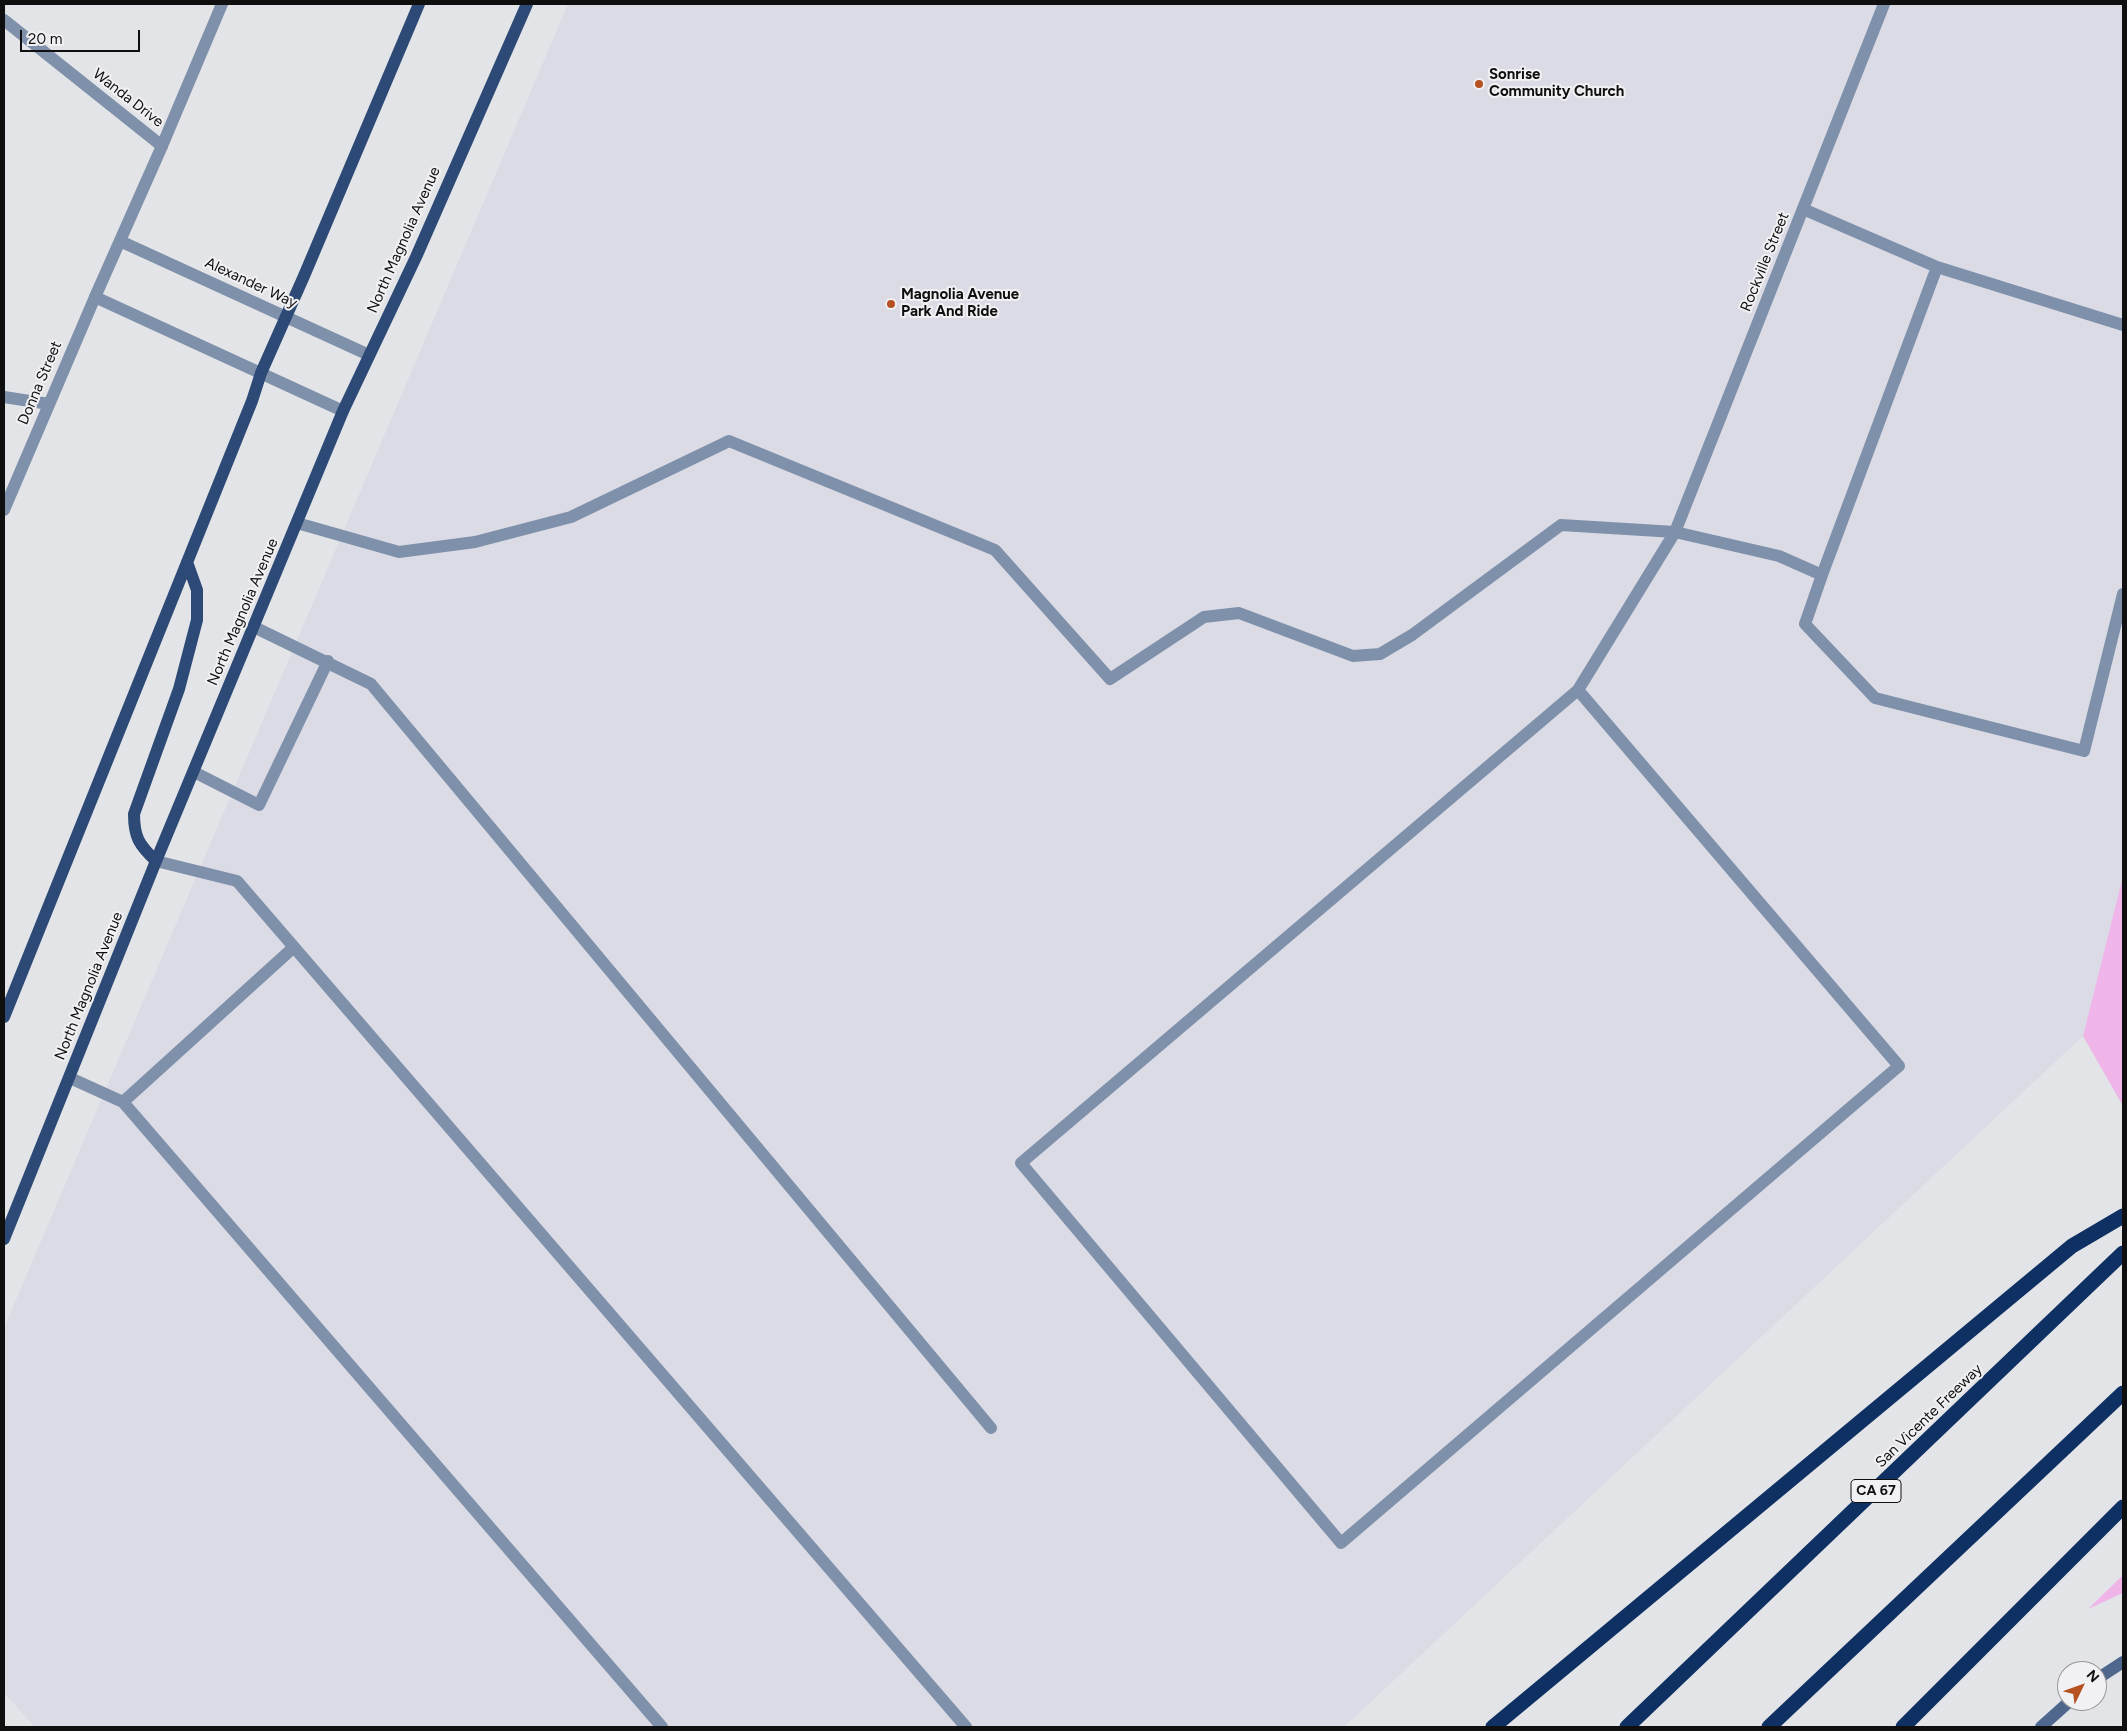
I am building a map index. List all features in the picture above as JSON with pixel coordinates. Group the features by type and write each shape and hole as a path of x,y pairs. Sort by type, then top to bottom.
{"highway":[{"path":"1493,1727 2072,1246 2123,1216"},
{"name":"San Vicente Freeway","path":"1627,1727 2123,1253"},
{"path":"1769,1727 2123,1393"},
{"path":"1903,1727 2123,1507"}],"main road":[{"path":"4,1017 252,401 261,373 419,4"},
{"name":"North Magnolia Avenue","path":"4,1239 156,861 343,411 416,257 527,4"},
{"path":"156,861 143,850 134,834 134,814 179,688 197,620 197,590 187,562"}],"street":[{"path":"162,146 222,4"},
{"name":"Rockville Street","path":"1578,690 1899,1066 1341,1543 1021,1163 1578,690 1676,532 1884,4"},
{"name":"Wanda Drive","path":"4,20 162,146"},
{"name":"Donna Street","path":"4,510 162,146"},
{"path":"1803,209 1937,267 2123,325"},
{"name":"Alexander Way","path":"120,241 369,355"},
{"path":"1937,267 1805,624 1875,698 2084,752 2123,594"},
{"path":"95,297 343,411"},
{"path":"4,397 49,404"},
{"path":"297,523 399,552 475,542 571,516 729,441 995,550 1110,679 1204,617 1239,613 1354,656 1380,654 1412,635 1561,525 1676,532 1779,556 1822,575"},
{"path":"254,627 328,661 371,684 991,1428"},
{"path":"194,772 259,804 328,661"},
{"path":"156,861 237,881 966,1727"},
{"path":"123,1102 294,947"},
{"path":"70,1078 123,1102 662,1727"},
{"path":"2107,1672 2123,1662"},
{"path":"2041,1727 2059,1711"}],"shaded area":[{"path":"568,4 2123,4 2123,876 2083,1036 1344,1727 35,1727 4,1693 4,1328"},
{"path":"2123,876 2123,1106 2083,1036"},
{"path":"2123,1575 2123,1593 2088,1609"}],"place":[{"name":"Sonrise Community Church","path":"1479,84"},
{"name":"Magnolia Avenue Park And Ride","path":"891,304"}]}
